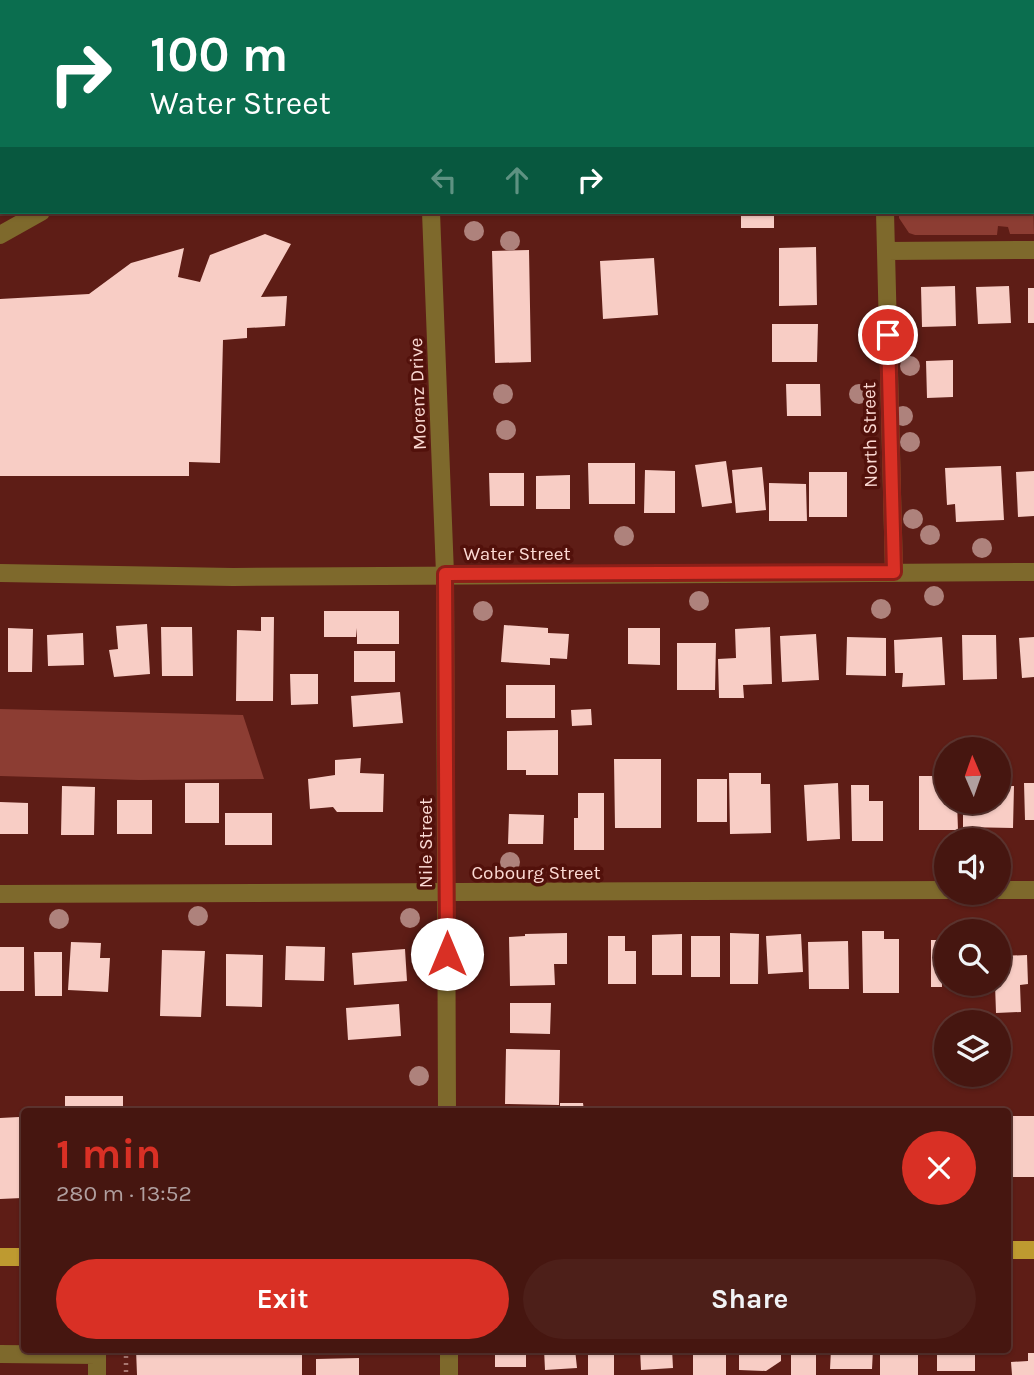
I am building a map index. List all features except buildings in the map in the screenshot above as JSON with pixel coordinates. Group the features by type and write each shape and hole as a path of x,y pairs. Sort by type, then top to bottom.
{"main road":[{"path":"1011,1250 1034,1250"},
{"path":"0,1257 21,1257"}],"street":[{"path":"0,235 37,214"},
{"name":"Morenz Drive","path":"431,214 445,574"},
{"name":"North Street","path":"885,214 894,572"},
{"path":"886,251 1034,250"},
{"name":"Water Street","path":"0,573 222,577 1034,572"},
{"name":"Nile Street","path":"445,574 447,1108"},
{"name":"Cobourg Street","path":"0,894 934,890"},
{"path":"1011,890 1034,890"},
{"path":"0,1354 48,1353"},
{"path":"97,1353 97,1375"},
{"path":"449,1353 449,1375"}],"path":[{"path":"126,1353 126,1375"}],"shaded area":[{"path":"899,214 1033,214 1034,234 1010,234 1008,227 998,226 997,235 915,235 909,233"},
{"path":"0,709 243,715 264,779 139,780 0,776"}],"route":[{"path":"447,954 445,574 894,572 888,335"}]}
